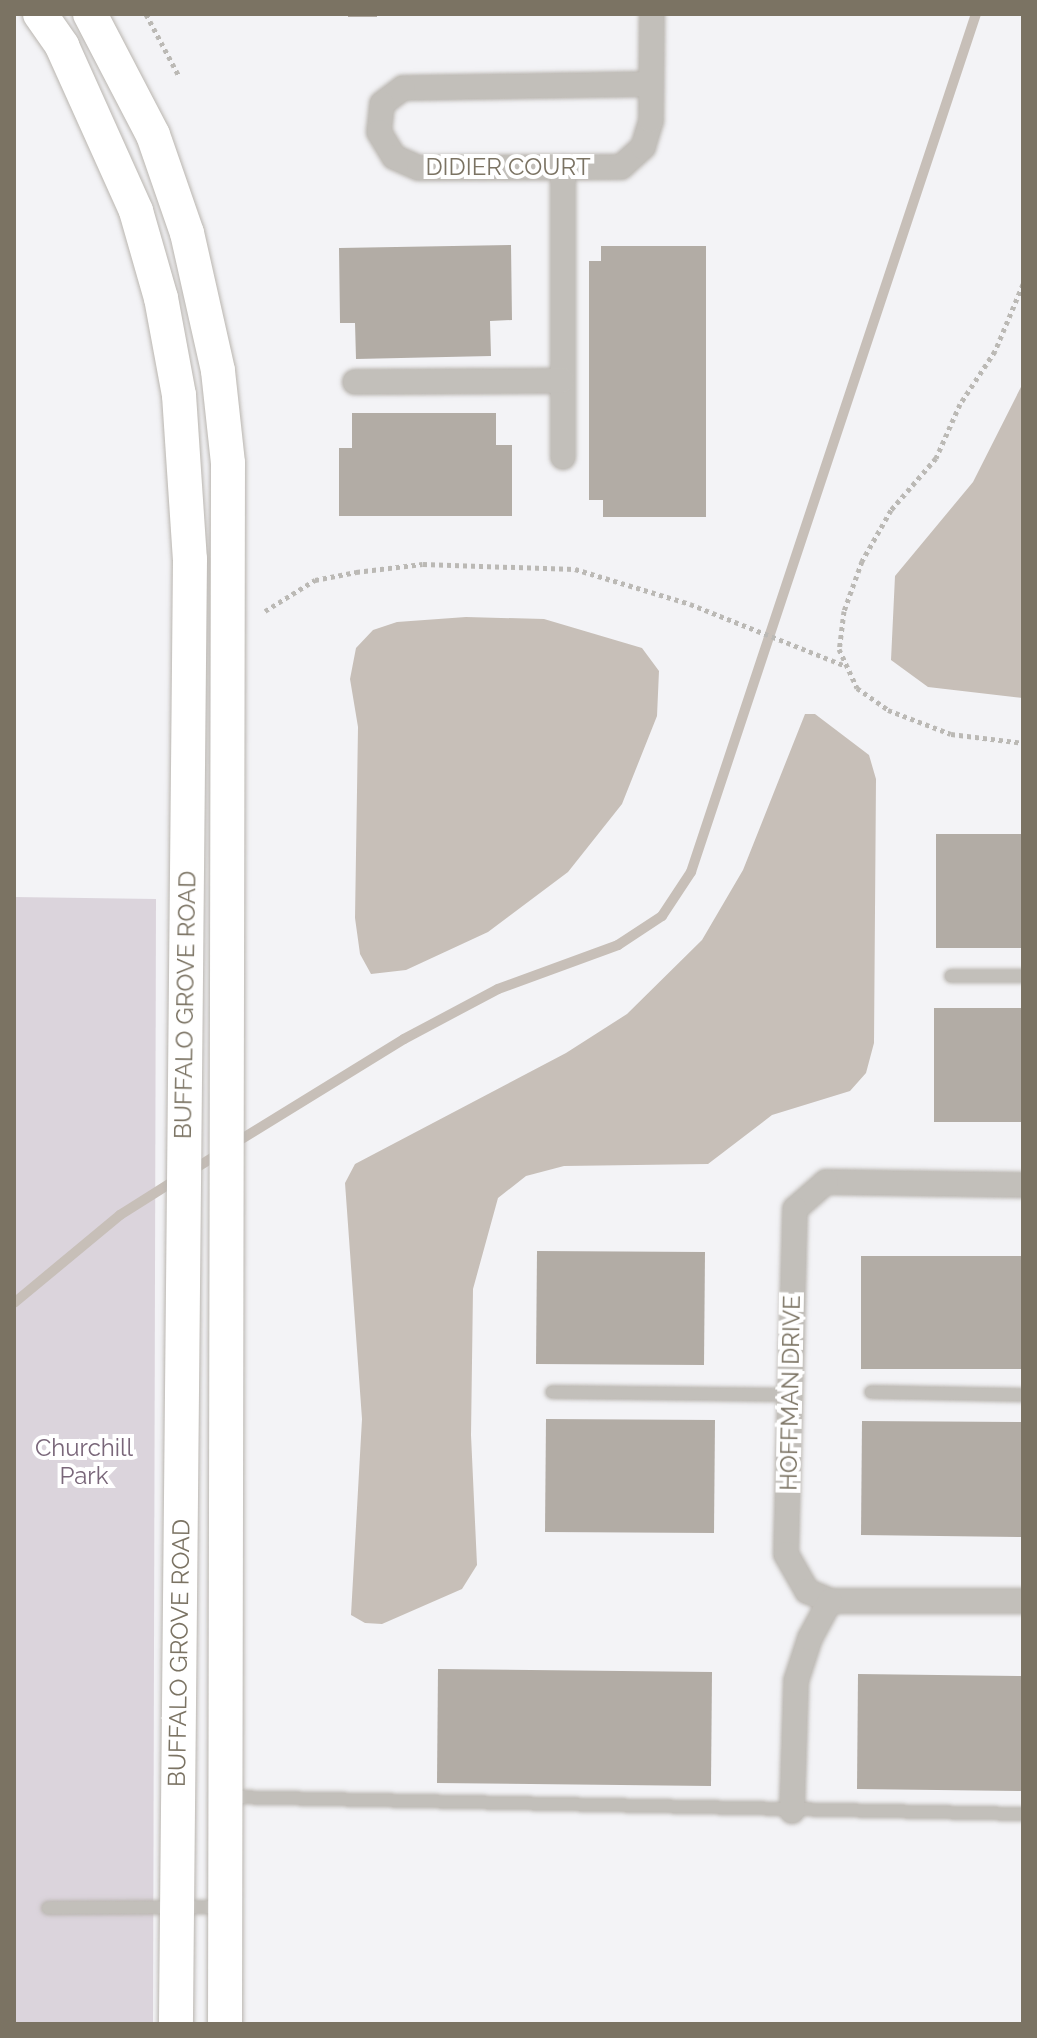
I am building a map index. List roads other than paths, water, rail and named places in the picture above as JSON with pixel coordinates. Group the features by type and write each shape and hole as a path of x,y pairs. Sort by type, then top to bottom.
{"main road":[{"name":"BUFFALO GROVE ROAD","path":"40,14 62,46 136,211 161,298 179,395 190,559 176,2024"},
{"name":"BUFFALO GROVE ROAD","path":"90,14 153,135 187,233 218,371 228,463 225,2024"}],"street":[{"name":"DIDIER COURT","path":"651,84 403,88 382,104 379,132 394,157 419,168 621,167 643,147 651,120 652,14"},
{"path":"563,167 563,457"},
{"path":"355,382 562,381"},
{"name":"HOFFMAN DRIVE","path":"830,1601 807,1591 786,1554 795,1209 807,1195 826,1182 1023,1185"},
{"path":"792,1811 796,1681 810,1638 830,1601 1023,1601"}],"lane":[{"path":"951,976 1023,976"},
{"path":"552,1392 790,1395"},
{"path":"871,1392 1023,1395"},
{"path":"226,1797 1023,1814"},
{"path":"48,1908 177,1911 225,1907"}],"waterway":[{"path":"235,1143 404,1039 498,989 618,945 662,916 691,872 976,14"},
{"path":"191,1171 222,1152"},
{"path":"14,1303 120,1215 177,1179"}],"park label":[{"name":"Churchill Park","path":"84,1462"}]}
